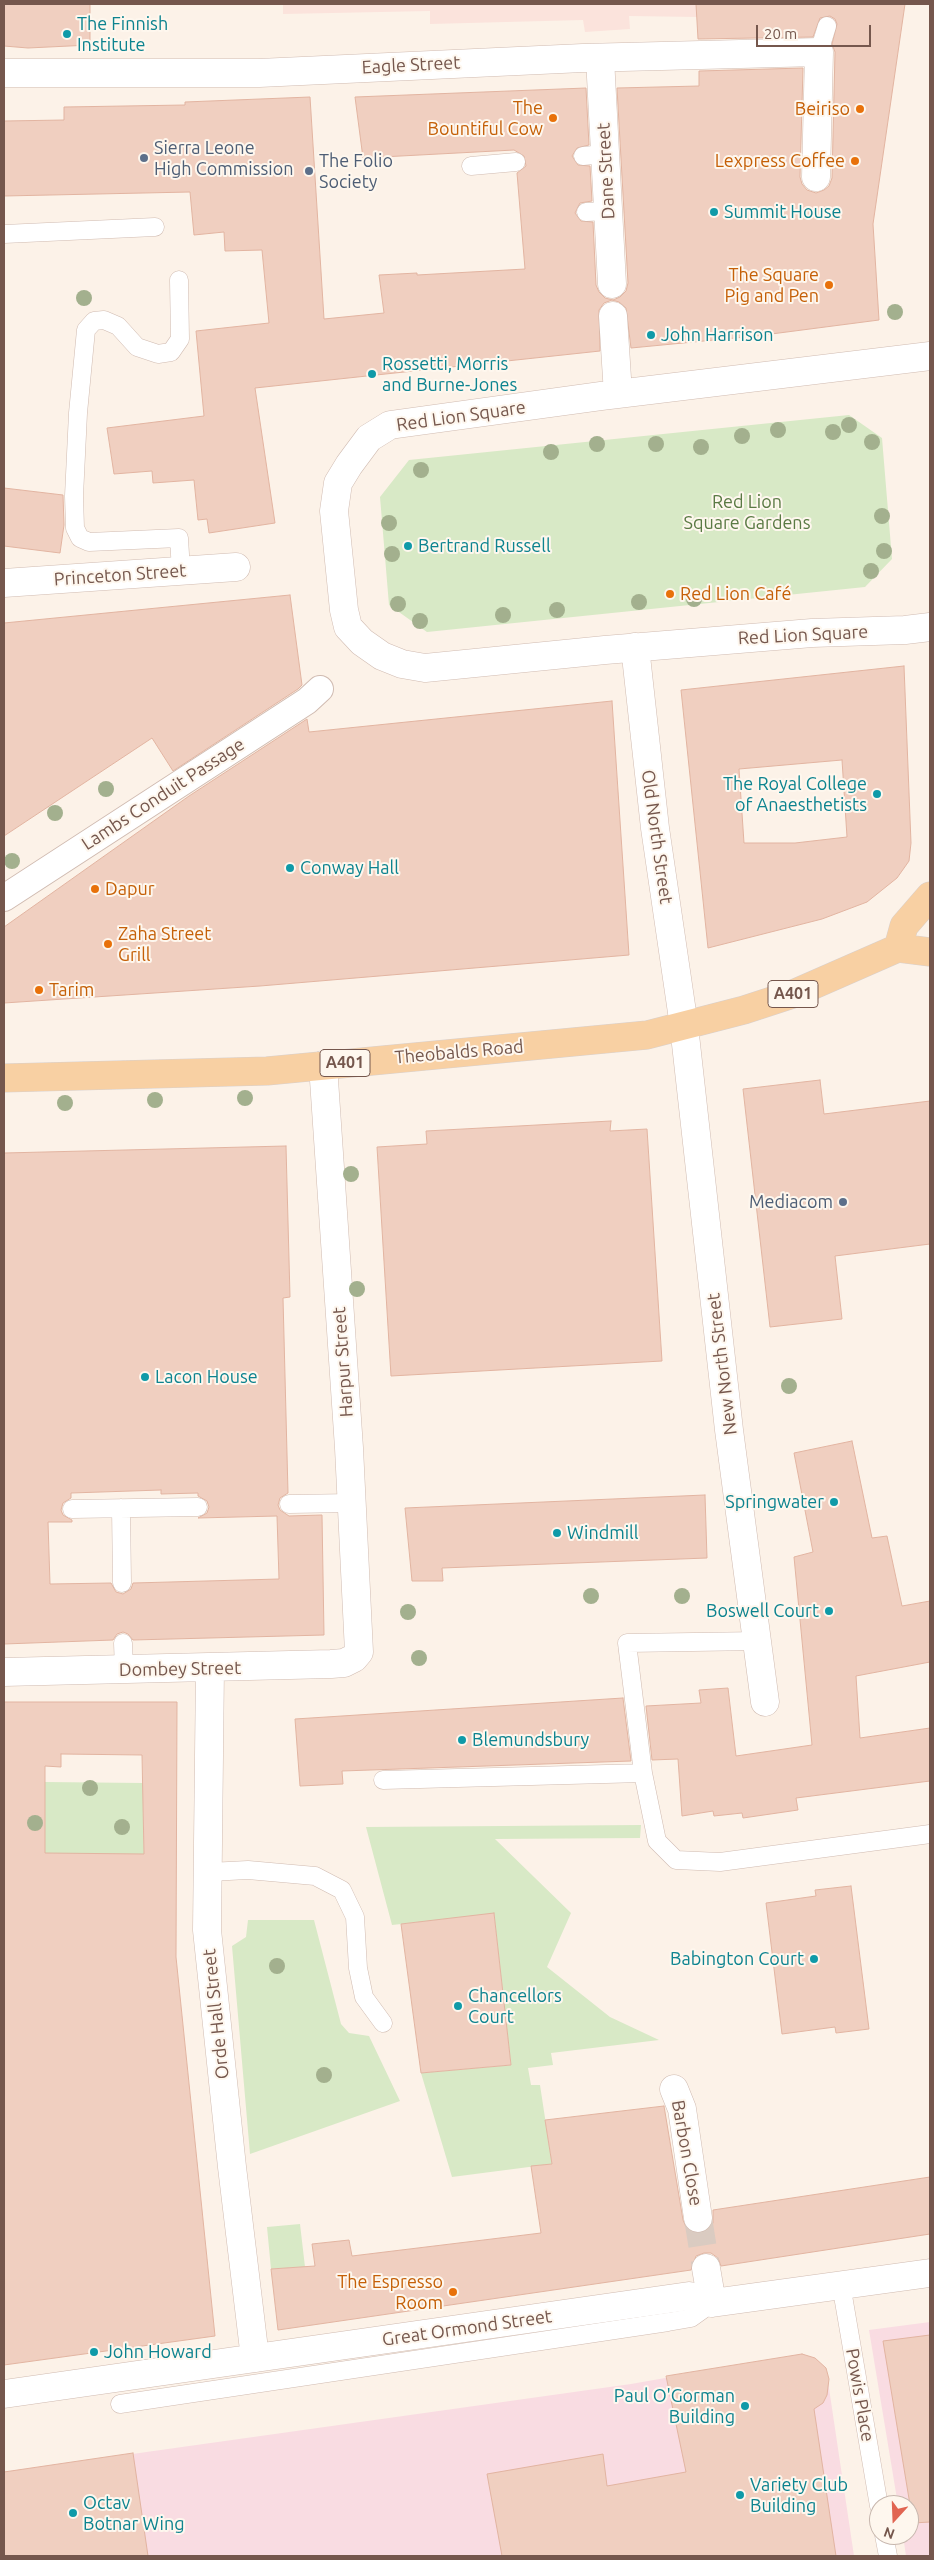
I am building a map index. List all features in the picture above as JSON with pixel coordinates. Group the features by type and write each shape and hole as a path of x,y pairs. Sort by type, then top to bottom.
{"main road":[{"path":"927,903 904,926 898,948 930,952"},
{"name":"Theobalds Road","path":"4,1078 267,1071 647,1035 744,1010 793,994 898,948"}],"street":[{"name":"Eagle Street","path":"4,73 259,73 600,58 819,52"},
{"path":"816,177 819,52"},
{"name":"Dane Street","path":"600,58 594,155 597,212 612,284"},
{"path":"613,316 618,394"},
{"name":"Red Lion Square","path":"930,356 618,394 390,425 369,438 349,465 338,484 334,511 344,610 348,627 362,642 382,656 402,664 425,668 635,647 812,633 905,630 930,627"},
{"name":"Princeton Street","path":"4,583 236,567"},
{"name":"Old North Street","path":"635,647 655,828 684,1026"},
{"name":"Lambs Conduit Passage","path":"4,898 298,706 320,689"},
{"name":"New North Street","path":"684,1026 729,1430 759,1641 765,1702"},
{"name":"Harpur Street","path":"323,1065 352,1503 359,1645 359,1652 354,1658"},
{"name":"Dombey Street","path":"4,1672 331,1664 344,1663 354,1658"},
{"name":"Orde Hall Street","path":"210,1668 210,1872 207,1930 232,2167 255,2358"},
{"name":"Barbon Close","path":"674,2089 682,2109 698,2218"},
{"path":"706,2268 712,2303"},
{"name":"Great Ormond Street","path":"4,2394 689,2296 712,2303 930,2273"}],"lane":[{"path":"819,52 827,26"},
{"path":"471,166 516,162"},
{"path":"4,234 155,228"},
{"path":"179,280 180,338 171,352 158,354 138,348 118,326 104,320 94,320 86,330 78,413 74,496 75,528 80,538 89,542 179,538 181,571"},
{"path":"288,1504 352,1503"},
{"path":"72,1509 198,1506"},
{"path":"121,1508 122,1583"},
{"path":"759,1641 626,1642 643,1773 657,1841 676,1860 720,1862 930,1834"},
{"path":"124,1643 124,1670"},
{"path":"384,1780 643,1773"},
{"path":"210,1872 248,1870 315,1876 342,1890 355,1918 358,1968 364,1997 383,2023"},
{"name":"Powis Place","path":"840,2284 877,2495"},
{"path":"120,2404 668,2322 691,2318 712,2303"}],"shaded area":[{"path":"283,4 837,4 837,26 697,29 697,17 629,16 630,29 585,32 583,20 430,24 430,11 283,14"},
{"path":"930,2322 930,2556 906,2556 904,2545 919,2545 919,2495 896,2495 869,2330"},
{"path":"802,2354 815,2358 826,2368 854,2556 4,2556 4,2472 631,2384"}],"green space":[{"name":"Red Lion Square Gardens","path":"849,415 882,438 892,559 865,587 427,632 389,605 380,497 409,460"},
{"path":"45,1782 143,1783 144,1854 44,1854 37,1899 4,1899 4,1866 44,1831"},
{"path":"641,1825 640,1838 495,1839 571,1913 547,1967 610,2017 659,2040 551,2053 553,2065 528,2068 531,2085 540,2085 552,2164 452,2177 421,2073 511,2065 494,1914 392,1925 366,1827"},
{"path":"248,1920 314,1920 341,2024 349,2033 369,2036 400,2101 250,2154 232,1946 246,1937"},
{"path":"300,2224 305,2267 271,2269 267,2227"}],"building":[{"path":"4,4 90,4 90,45 28,48 4,46"},
{"path":"696,4 905,4 873,224 879,320 756,336 631,348 626,308 619,302 612,300 604,303 599,310 600,351 255,388 275,523 209,533 207,519 198,520 194,480 153,483 152,471 114,474 107,428 204,416 196,331 269,323 262,250 225,251 224,232 194,235 190,192 4,196 4,121 64,120 64,107 185,105 185,102 310,97 324,319 384,313 379,275 417,273 417,275 525,269 517,173 526,166 524,156 514,150 363,158 355,97 586,88 589,145 577,148 572,156 578,165 590,166 592,201 580,203 575,213 581,221 593,222 596,285 599,292 605,298 613,300 620,297 626,291 628,283 617,88 699,86 699,71 803,68 800,177 802,184 807,190 816,193 829,186 832,178 835,52 832,44 837,24 835,19 830,16 820,18 813,37 698,39"},
{"path":"4,488 63,495 64,525 60,553 4,546"},
{"path":"290,595 302,685 298,689 173,771 152,738 4,836 4,623"},
{"path":"904,666 911,843 909,861 897,878 867,902 822,919 708,948 681,690","holes":["842,760 847,837 795,843 744,843 739,769"]},
{"path":"612,701 629,955 260,986 4,1003 4,927 189,796 307,719 309,732"},
{"name":"Mediacom","path":"820,1080 824,1114 930,1101 930,1244 835,1256 842,1319 770,1327 743,1089"},
{"path":"611,1121 610,1131 647,1129 662,1361 391,1376 377,1147 427,1144 426,1131"},
{"name":"Lacon House","path":"286,1146 290,1297 283,1298 288,1493 280,1498 278,1505 280,1510 289,1516 322,1515 324,1635 133,1640 128,1634 123,1632 117,1634 113,1640 4,1644 4,1153","holes":["161,1490 161,1494 198,1493 198,1496 207,1501 209,1507 207,1513 198,1518 277,1516 279,1579 133,1583 131,1589 123,1594 116,1592 111,1583 50,1584 48,1522 72,1522 72,1520 63,1515 61,1510 63,1503 71,1498 71,1493"]},
{"path":"852,1441 872,1538 887,1536 902,1606 930,1601 930,1662 856,1676 860,1738 930,1728 930,1781 796,1798 798,1810 743,1818 742,1813 714,1816 713,1811 682,1816 678,1759 652,1760 646,1706 701,1703 699,1690 728,1688 736,1756 812,1745 794,1557 813,1552 794,1453"},
{"name":"Windmill","path":"705,1495 707,1558 442,1568 443,1581 412,1581 405,1508"},
{"name":"Blemundsbury","path":"623,1698 631,1761 342,1771 343,1784 300,1786 295,1719"},
{"path":"4,1702 177,1702 176,1957 215,2336 4,2365","holes":["61,1754 142,1755 144,1854 45,1853 45,1766 61,1767"]},
{"name":"Babington Court","path":"851,1886 869,2029 836,2033 835,2027 782,2034 766,1903 816,1896 815,1890"},
{"name":"Chancellors Court","path":"494,1913 511,2065 421,2073 401,1924"},
{"path":"664,2106 683,2220 686,2227 692,2232 701,2233 708,2230 713,2223 713,2210 930,2177 930,2234 721,2266 718,2258 711,2253 704,2253 696,2256 691,2270 278,2330 271,2269 315,2266 312,2244 349,2240 352,2256 541,2233 531,2166 552,2164 545,2120"},
{"path":"930,2335 930,2522 919,2523 919,2495 908,2495 883,2341"},
{"name":"Variety Club Building","path":"802,2354 815,2358 826,2368 829,2379 827,2395 823,2403 814,2409 836,2556 502,2556 487,2474 603,2454 607,2486 686,2472 666,2376"},
{"name":"Octav Botnar Wing","path":"133,2453 148,2556 4,2556 4,2472"}],"tunnel":[{"path":"698,2218 706,2268"}],"place":[{"name":"The Finnish Institute","path":"67,34"},
{"name":"Beiriso","path":"860,109"},
{"name":"The Bountiful Cow","path":"553,118"},
{"name":"Sierra Leone High Commission","path":"144,158"},
{"name":"Lexpress Coffee","path":"855,161"},
{"name":"The Folio Society","path":"309,171"},
{"name":"Summit House","path":"714,212"},
{"name":"The Square Pig and Pen","path":"829,285"},
{"name":"John Harrison","path":"651,335"},
{"name":"Rossetti, Morris and Burne-Jones","path":"372,374"},
{"name":"Bertrand Russell","path":"408,546"},
{"name":"Red Lion Café","path":"670,594"},
{"name":"The Royal College of Anaesthetists","path":"877,794"},
{"name":"Conway Hall","path":"290,868"},
{"name":"Dapur","path":"95,889"},
{"name":"Zaha Street Grill","path":"108,944"},
{"name":"Tarim","path":"39,990"},
{"name":"Mediacom","path":"843,1202"},
{"name":"Lacon House","path":"145,1377"},
{"name":"Springwater","path":"834,1502"},
{"name":"Windmill","path":"557,1533"},
{"name":"Boswell Court","path":"829,1611"},
{"name":"Blemundsbury","path":"462,1740"},
{"name":"Babington Court","path":"814,1959"},
{"name":"Chancellors Court","path":"458,2006"},
{"name":"The Espresso Room","path":"453,2292"},
{"name":"John Howard","path":"94,2352"},
{"name":"Paul O'Gorman Building","path":"745,2406"},
{"name":"Variety Club Building","path":"740,2495"},
{"name":"Octav Botnar Wing","path":"73,2513"}]}
